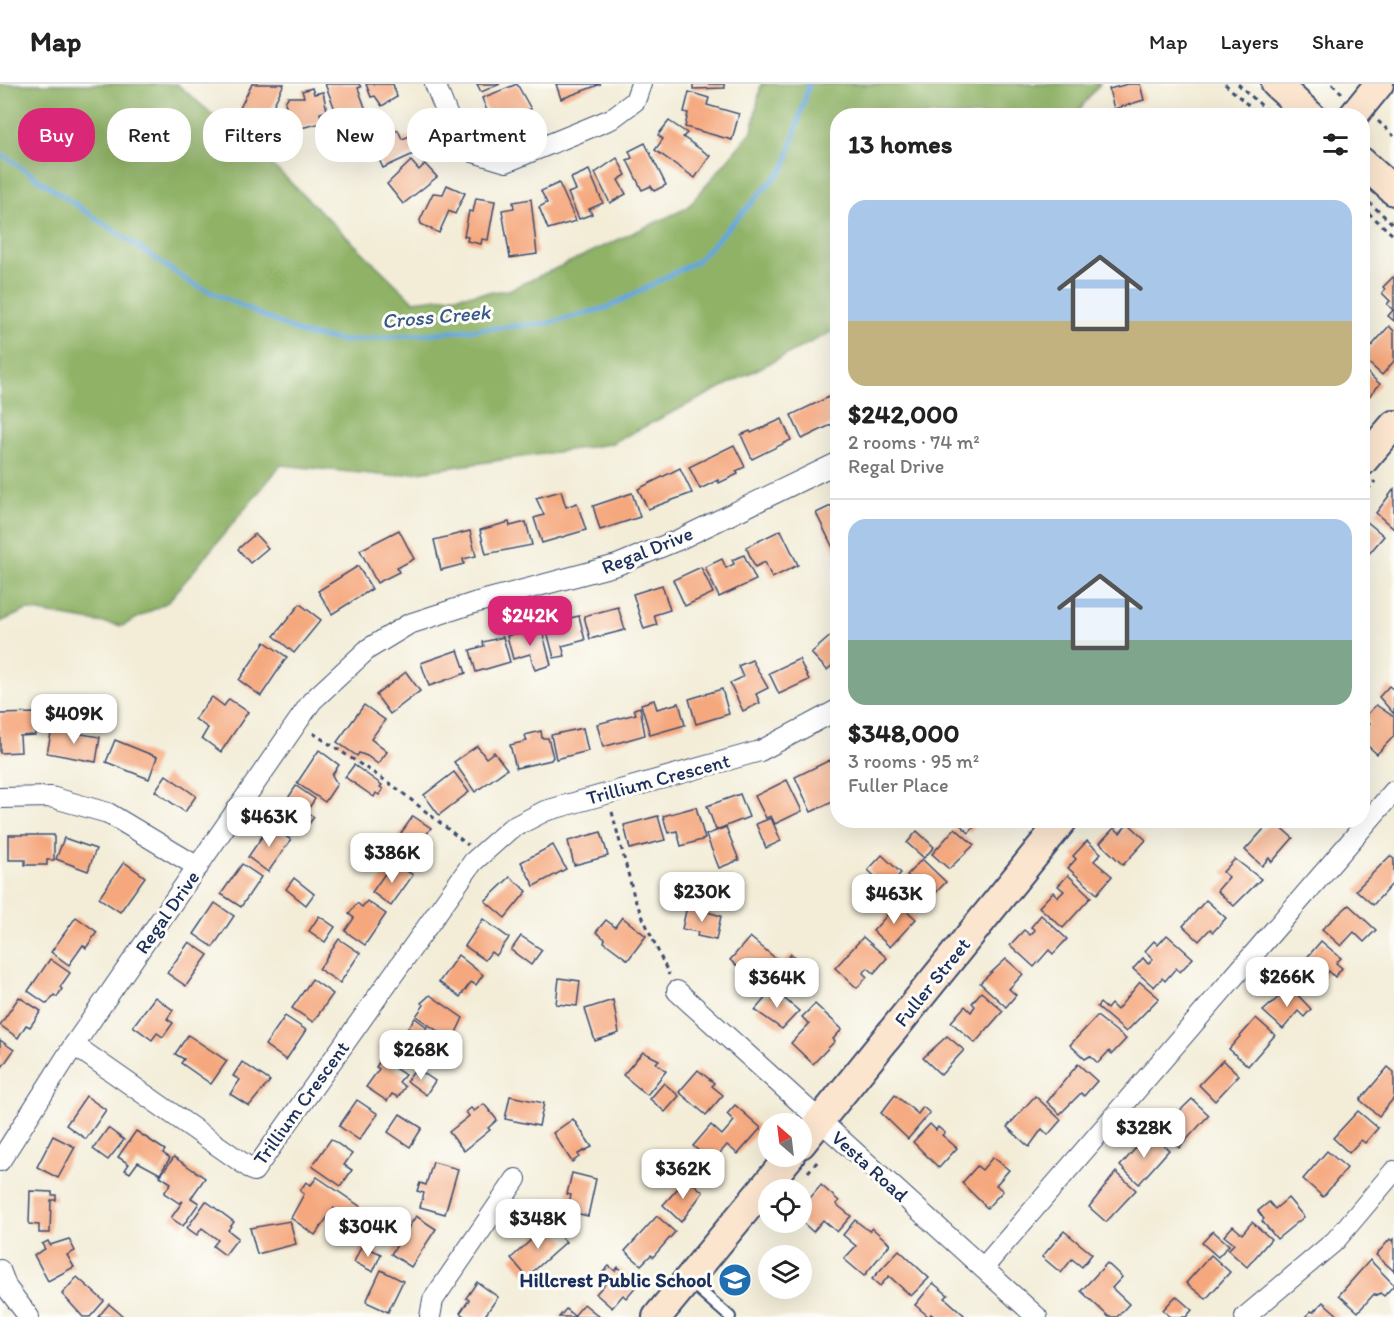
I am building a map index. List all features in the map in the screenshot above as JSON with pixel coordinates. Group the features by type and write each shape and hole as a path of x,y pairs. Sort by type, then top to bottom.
{"street":[{"path":"435,84 453,129 473,152 506,162 611,119 636,101 641,84"},
{"path":"1276,84 1302,108"},
{"path":"1360,108 1379,84"},
{"path":"1370,169 1394,191"},
{"path":"1370,453 1394,425"},
{"name":"Regal Drive","path":"0,1161 74,1045 312,701 368,649 409,624 474,603 617,565 678,540 830,466"},
{"name":"Trillium Crescent","path":"74,1045 254,1171 473,862 510,829 545,811 760,751 830,714"},
{"path":"1370,819 1394,791"},
{"path":"0,798 51,797 108,813 198,867"},
{"name":"Fuller Street","path":"812,1131 1057,828"},
{"path":"983,1268 1362,828"},
{"name":"Vesta Road","path":"677,991 1037,1317"},
{"path":"657,1317 781,1167"},
{"path":"1245,1317 1335,1241 1394,1171"},
{"path":"430,1317 433,1300 516,1179"},
{"path":"0,1270 7,1288 29,1317"}],"lane":[{"path":"688,1280 730,1317"}],"path":[{"path":"1225,84 1251,108"},
{"path":"1238,84 1264,108"},
{"path":"1370,203 1394,225"},
{"path":"1370,214 1394,236"},
{"path":"298,722 395,787 481,855"},
{"path":"607,793 635,900 677,991"}],"green space":[{"path":"0,84 177,84 205,108 203,108 203,162 268,162 413,301 509,290 687,208 752,131 761,84 1100,84 1081,108 830,108 830,333 610,444 391,476 281,465 168,602 122,626 27,610 0,622"}],"building":[{"path":"252,84 284,84 272,108 240,108"},
{"path":"325,84 359,84 361,87 358,88 365,108 334,108"},
{"path":"366,84 393,84 397,97 382,106 375,96 371,97"},
{"path":"477,84 500,84 481,92"},
{"path":"517,84 530,108 486,108 482,98"},
{"path":"556,84 601,84 561,99"},
{"path":"693,84 724,84 725,88 693,89"},
{"path":"1128,84 1140,84 1144,100 1114,108 1109,89"},
{"path":"312,88 314,94 323,92 326,108 315,108 315,125 303,127 303,108 286,108 285,102 288,97 304,97 302,91"},
{"path":"689,92 709,98 707,105 739,114 732,140 685,127 688,113 684,112"},
{"path":"669,121 687,133 683,137 710,156 695,178 655,150 663,139 658,135"},
{"path":"398,130 402,139 407,137 407,157 383,168 380,162 395,162 395,131"},
{"path":"645,143 666,185 654,191 651,186 642,190 627,160 632,158 629,151"},
{"path":"617,158 626,175 618,180 626,194 610,203 595,173"},
{"path":"410,162 419,170 425,164 437,177 403,204 387,184"},
{"path":"589,170 603,203 589,209 592,214 579,219 568,193 576,190 571,178"},
{"path":"559,183 576,221 548,229 539,207 547,203 541,191"},
{"path":"447,185 465,193 455,214 449,211 439,233 421,224 420,220 433,193 443,194"},
{"path":"476,198 495,201 488,240 482,239 481,244 467,241 468,237 464,236 469,211 473,212"},
{"path":"531,199 537,254 510,258 502,210 514,208 513,202"},
{"path":"1393,277 1394,321 1388,316 1393,310 1387,304 1390,301 1382,293 1385,289 1383,287"},
{"path":"1389,326 1394,331 1394,361 1382,375 1370,364 1370,348"},
{"path":"1370,375 1380,384 1370,395"},
{"path":"830,396 830,425 802,439 791,415"},
{"path":"782,419 791,440 752,459 741,435"},
{"path":"734,445 745,467 736,471 738,474 700,489 689,467"},
{"path":"680,468 692,493 648,509 638,489"},
{"path":"1394,489 1394,529 1376,513"},
{"path":"561,491 566,507 577,503 586,530 542,543 534,518 544,515 536,498"},
{"path":"632,493 640,517 600,530 593,506"},
{"path":"830,506 830,542 816,513"},
{"path":"509,522 510,526 526,522 532,545 486,554 480,530"},
{"path":"1370,524 1384,536 1370,553"},
{"path":"399,530 414,559 397,568 399,572 377,583 360,550"},
{"path":"781,530 798,565 772,578 765,562 755,567 746,547"},
{"path":"470,531 476,556 463,559 464,564 441,570 434,540"},
{"path":"255,534 268,548 250,563 238,549"},
{"path":"744,555 756,580 719,597 705,567 722,559 726,568 734,564 732,560"},
{"path":"358,566 372,589 332,614 318,591"},
{"path":"701,567 713,593 685,606 673,580"},
{"path":"662,585 670,610 654,615 657,625 644,629 633,594"},
{"path":"300,604 321,620 294,653 274,636"},
{"path":"618,607 625,630 590,639 584,616"},
{"path":"579,616 585,640 562,646 565,656 554,658 545,624"},
{"path":"541,626 551,665 535,670 530,654 513,659 507,636"},
{"path":"830,636 830,667 827,670 811,653"},
{"path":"503,637 510,662 476,672 470,650 484,646 483,642"},
{"path":"265,642 287,657 261,696 239,680"},
{"path":"458,650 466,673 429,686 421,663"},
{"path":"799,659 809,680 779,694 769,673"},
{"path":"752,660 768,688 756,694 760,703 743,711 730,683 743,677 738,666"},
{"path":"406,672 420,691 390,714 376,695"},
{"path":"1389,686 1394,690 1394,714 1379,697"},
{"path":"722,689 729,714 696,724 689,699"},
{"path":"212,697 224,706 229,699 248,712 221,752 202,738 208,728 195,719"},
{"path":"654,700 657,709 679,703 685,725 650,735 641,704"},
{"path":"364,705 385,720 371,739 387,752 378,764 367,756 359,753 357,756 337,742"},
{"path":"1376,705 1394,717 1394,736 1377,754 1370,748 1370,712"},
{"path":"640,707 645,735 603,747 597,724 636,714 634,709"},
{"path":"35,713 35,735 20,736 21,752 0,753 0,714"},
{"path":"583,728 588,751 556,759 551,735"},
{"path":"52,729 100,737 96,762 47,753"},
{"path":"541,731 542,738 548,738 553,757 551,760 516,768 510,745 527,741 525,735"},
{"path":"115,740 157,757 149,779 106,762"},
{"path":"477,746 486,758 494,752 507,769 475,792 454,762"},
{"path":"319,750 339,765 332,775 337,784 325,802 297,783"},
{"path":"830,760 830,803 811,812 795,777"},
{"path":"354,765 382,785 380,787 383,789 379,795 376,793 374,797 345,777"},
{"path":"454,772 469,792 439,815 424,795"},
{"path":"166,775 196,796 185,812 155,791"},
{"path":"787,780 802,811 775,824 771,816 766,818 755,796"},
{"path":"296,786 315,799 306,812 314,817 306,828 299,823 293,831 275,818"},
{"path":"740,794 749,817 716,830 707,806"},
{"path":"696,807 705,839 681,846 677,831 668,833 663,816"},
{"path":"413,816 431,828 421,842 425,844 413,861 392,846"},
{"path":"658,816 665,840 630,849 624,825"},
{"path":"771,818 781,841 766,848 756,824"},
{"path":"270,825 291,840 268,872 248,857"},
{"path":"726,827 739,860 719,868 706,835"},
{"path":"955,828 974,845 949,869 932,854"},
{"path":"964,828 973,828 969,833"},
{"path":"1114,828 1120,833 1124,828 1133,828 1146,840 1123,865 1100,843"},
{"path":"1265,828 1281,828 1293,838 1272,862 1269,858 1262,866 1245,850"},
{"path":"917,831 934,847 924,858 907,843"},
{"path":"601,832 608,856 574,865 568,841"},
{"path":"9,835 54,835 54,860 47,860 47,865 25,865 25,860 9,860"},
{"path":"64,838 96,849 88,871 56,859"},
{"path":"1087,841 1101,853 1094,861 1112,876 1097,894 1068,868 1076,859 1073,856"},
{"path":"553,845 566,869 534,886 521,862"},
{"path":"882,855 901,873 887,888 868,870"},
{"path":"1390,856 1394,859 1394,882 1373,905 1356,890"},
{"path":"922,859 946,882 919,910 901,894 913,881 907,875"},
{"path":"1235,859 1261,879 1234,906 1217,891 1229,877 1223,872"},
{"path":"124,862 145,877 120,912 99,898"},
{"path":"393,862 413,875 391,906 372,892"},
{"path":"242,864 261,877 241,907 221,894"},
{"path":"1068,875 1091,897 1063,928 1039,907 1053,892 1058,897 1064,891 1058,886"},
{"path":"510,877 527,891 505,918 485,901"},
{"path":"294,878 314,894 306,905 286,889"},
{"path":"1206,900 1226,918 1213,932 1210,929 1199,941 1183,926"},
{"path":"367,901 386,914 365,945 345,931 354,918 349,914 357,903 362,907"},
{"path":"215,903 234,916 213,947 194,934"},
{"path":"898,903 916,919 890,947 873,931"},
{"path":"1349,905 1376,930 1364,942 1354,932 1341,946 1322,929"},
{"path":"687,906 721,916 716,940 697,936 698,932 682,929"},
{"path":"1041,915 1067,939 1053,954 1049,950 1034,967 1010,945 1024,930 1030,935 1035,930 1031,927"},
{"path":"319,916 335,927 325,942 309,931"},
{"path":"76,917 97,932 86,948 83,945 69,965 51,952"},
{"path":"622,917 646,936 628,960 604,942 605,939 596,932 606,920 615,927"},
{"path":"483,919 509,938 496,956 491,952 485,960 465,946"},
{"path":"1167,935 1193,958 1180,972 1176,968 1165,981 1162,978 1154,987 1133,969 1143,958 1148,964 1153,959 1145,951 1154,941 1158,945"},
{"path":"521,936 542,950 531,965 511,950"},
{"path":"750,937 781,963 769,977 762,971 754,980 730,960"},
{"path":"863,937 887,958 874,973 868,968 863,973 867,977 857,988 835,968"},
{"path":"339,939 360,953 340,983 319,969"},
{"path":"1321,941 1341,958 1336,963 1342,968 1335,977 1329,971 1318,984 1298,968"},
{"path":"189,942 208,955 186,986 167,973"},
{"path":"791,954 802,964 783,986 772,977"},
{"path":"458,955 483,975 476,985 471,982 460,997 439,982"},
{"path":"50,959 70,973 60,987 62,989 57,997 54,995 47,1004 28,991"},
{"path":"1006,959 1023,974 1009,989 1016,995 1006,1007 980,983"},
{"path":"559,978 580,981 577,1006 556,1004"},
{"path":"312,979 333,994 313,1022 292,1008"},
{"path":"1140,982 1159,998 1126,1032 1097,1007 1100,1003 1107,1009 1111,1004 1117,1010"},
{"path":"1290,987 1311,1009 1304,1017 1298,1011 1283,1029 1263,1011"},
{"path":"773,989 799,1011 782,1029 755,1010"},
{"path":"981,992 1003,1011 975,1043 951,1022 965,1006 971,1012 975,1006 972,1003"},
{"path":"430,995 463,1018 452,1041 416,1016 424,1005 421,1003"},
{"path":"19,997 41,1011 30,1027 26,1025 18,1038 0,1025"},
{"path":"155,997 173,1010 167,1019 173,1023 163,1037 157,1033 152,1040 133,1026"},
{"path":"613,1000 619,1033 595,1041 585,1009"},
{"path":"815,1004 842,1029 833,1039 835,1041 813,1064 791,1043 809,1024 802,1017"},
{"path":"285,1016 306,1030 286,1060 265,1045"},
{"path":"1097,1016 1126,1039 1112,1054 1109,1051 1098,1063 1090,1056 1085,1059 1070,1045"},
{"path":"415,1018 427,1027 419,1038 435,1049 422,1067 394,1048"},
{"path":"1256,1018 1275,1035 1248,1066 1229,1049"},
{"path":"188,1035 227,1061 211,1084 181,1063 184,1059 175,1054"},
{"path":"947,1036 964,1050 941,1075 923,1058"},
{"path":"0,1040 14,1050 0,1070"},
{"path":"643,1052 659,1060 656,1063 666,1071 647,1095 623,1075"},
{"path":"381,1059 405,1075 399,1082 405,1087 398,1097 392,1094 387,1101 366,1087 379,1069 376,1067"},
{"path":"1223,1060 1239,1075 1215,1101 1199,1085"},
{"path":"242,1062 270,1081 249,1106 230,1094 240,1080 233,1076"},
{"path":"1078,1064 1097,1081 1084,1096 1081,1093 1060,1114 1047,1102"},
{"path":"1388,1067 1394,1072 1394,1098 1379,1116 1360,1100"},
{"path":"416,1068 435,1081 426,1095 407,1081"},
{"path":"698,1070 714,1083 712,1086 723,1095 706,1115 679,1092"},
{"path":"664,1083 679,1096 665,1112 650,1099"},
{"path":"895,1095 918,1114 923,1107 930,1113 908,1139 881,1113"},
{"path":"86,1096 106,1110 86,1139 66,1125"},
{"path":"510,1096 544,1103 539,1126 505,1119"},
{"path":"1035,1096 1061,1120 1048,1135 1042,1129 1029,1147 1007,1127"},
{"path":"1192,1099 1209,1115 1179,1148 1159,1131"},
{"path":"357,1100 378,1114 359,1140 339,1126"},
{"path":"484,1104 497,1120 488,1128 490,1130 464,1151 449,1132 469,1116 466,1112 471,1108 474,1111"},
{"path":"735,1105 758,1125 758,1131 738,1154 727,1145 712,1162 693,1146 711,1125 722,1135 734,1121 727,1114"},
{"path":"1358,1111 1378,1128 1365,1143 1361,1140 1349,1153 1333,1138"},
{"path":"400,1114 422,1128 410,1147 388,1132"},
{"path":"573,1119 592,1147 578,1154 579,1157 572,1162 553,1133"},
{"path":"930,1124 936,1130 938,1127 945,1133 942,1135 957,1148 939,1168 913,1142"},
{"path":"108,1128 124,1140 108,1160 93,1149"},
{"path":"136,1131 165,1150 163,1153 170,1158 160,1174 138,1162 130,1173 125,1170 129,1164 118,1157"},
{"path":"53,1136 75,1147 58,1178 37,1167"},
{"path":"1153,1136 1169,1150 1139,1184 1120,1166 1143,1140 1146,1143"},
{"path":"331,1139 352,1154 344,1165 352,1170 341,1186 312,1166"},
{"path":"1327,1151 1347,1168 1323,1197 1303,1179"},
{"path":"174,1157 205,1178 191,1198 199,1203 183,1226 171,1218 183,1201 179,1203 164,1193 171,1183 160,1176"},
{"path":"993,1157 1009,1170 996,1185 1003,1191 987,1208 962,1183 977,1166 982,1170"},
{"path":"433,1162 458,1169 445,1214 420,1207 424,1193 417,1191 420,1183 426,1185"},
{"path":"1116,1172 1136,1190 1106,1222 1089,1207"},
{"path":"572,1173 596,1179 588,1216 567,1211 571,1195 567,1194"},
{"path":"317,1177 361,1207 347,1226 336,1219 340,1213 334,1208 315,1235 291,1218 304,1194 300,1191 306,1182 311,1185"},
{"path":"687,1178 703,1192 681,1222 663,1205"},
{"path":"821,1185 839,1201 836,1204 851,1216 837,1232 823,1220 812,1231 812,1196"},
{"path":"30,1191 52,1192 52,1195 56,1195 56,1200 51,1200 50,1233 39,1233 39,1225 29,1224"},
{"path":"1288,1198 1304,1217 1277,1239 1262,1221 1264,1219 1258,1211 1269,1202 1275,1209"},
{"path":"206,1201 234,1222 228,1230 238,1238 225,1255 213,1246 218,1240 202,1228 197,1235 187,1228"},
{"path":"416,1216 436,1229 411,1267 391,1254"},
{"path":"657,1216 675,1232 653,1257 651,1255 641,1265 625,1251"},
{"path":"855,1220 869,1231 872,1228 890,1244 864,1276 844,1259 856,1246 843,1235"},
{"path":"290,1221 296,1244 257,1254 250,1228"},
{"path":"1252,1222 1271,1239 1247,1267 1228,1250 1234,1244 1224,1236 1233,1226 1242,1234"},
{"path":"549,1224 566,1242 527,1277 511,1258"},
{"path":"1064,1231 1092,1254 1082,1267 1072,1259 1061,1273 1042,1257"},
{"path":"1213,1231 1229,1245 1218,1257 1202,1243"},
{"path":"69,1239 75,1251 67,1255 74,1267 48,1281 34,1255 45,1249 42,1244 48,1241 50,1245"},
{"path":"1390,1239 1392,1241 1394,1239 1394,1271 1376,1255"},
{"path":"362,1245 381,1254 373,1272 354,1262"},
{"path":"899,1250 929,1278 911,1296 889,1276 880,1286 872,1279"},
{"path":"1211,1255 1230,1272 1206,1299 1186,1283"},
{"path":"1370,1260 1394,1285 1384,1296 1380,1293 1376,1296 1374,1294 1358,1312 1339,1295"},
{"path":"1107,1263 1122,1277 1112,1288 1129,1304 1117,1317 1109,1317 1081,1291"},
{"path":"609,1266 615,1271 618,1267 638,1284 626,1298 623,1295 612,1308 596,1294 609,1279 602,1273"},
{"path":"381,1270 403,1281 388,1312 366,1302"},
{"path":"77,1277 104,1301 90,1317 83,1317 62,1294"},
{"path":"477,1282 498,1297 484,1317 466,1317 460,1313 469,1300 466,1298"},
{"path":"933,1283 948,1295 945,1298 964,1315 963,1317 934,1317 931,1314 929,1317 915,1305"},
{"path":"1176,1296 1192,1310 1186,1317 1170,1317 1163,1310"},
{"path":"1323,1302 1340,1317 1305,1317 1311,1311 1313,1312"},
{"path":"109,1304 124,1317 98,1317"},
{"path":"584,1304 600,1317 559,1317 566,1309 574,1316"}],"waterway":[{"name":"Cross Creek","path":"0,153 191,283 303,334 345,341 549,323 609,307 697,261 785,167 809,84"}],"place":[{"name":"Hillcrest Public School","path":"735,1280"}]}
